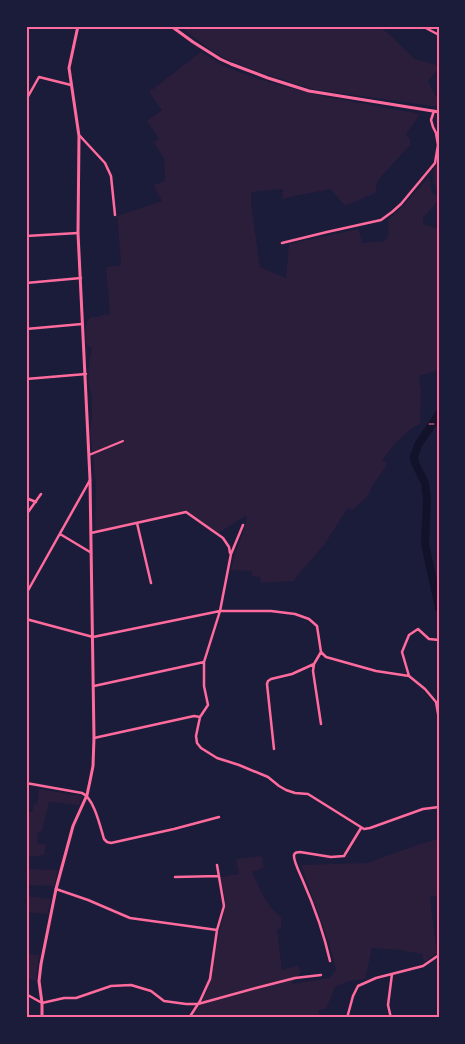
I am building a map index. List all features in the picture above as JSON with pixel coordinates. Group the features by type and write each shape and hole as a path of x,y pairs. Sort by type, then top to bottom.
{"street":[{"path":"42,1018 41,964 56,889 73,826 87,795 94,738 92,533 84,324 78,233 79,136 68,68 78,26"},
{"path":"171,26 220,59 268,78 309,91 439,112"},
{"path":"422,26 439,35"},
{"path":"26,100 39,77 71,85"},
{"path":"282,243 380,220 392,212 435,163 438,145 431,120 434,111"},
{"path":"79,136 105,163 111,176 115,215"},
{"path":"26,236 78,233"},
{"path":"26,282 81,278"},
{"path":"26,329 84,324"},
{"path":"26,379 86,374"},
{"path":"89,455 123,441"},
{"path":"26,594 90,480"},
{"path":"27,513 41,494"},
{"path":"26,498 36,502"},
{"path":"92,533 186,512 223,538 231,554"},
{"path":"137,522 151,584"},
{"path":"243,525 231,554 220,611 204,662 204,686 208,706 200,717 196,736 197,743 208,753 268,778 286,790 308,794 364,829 423,809 439,807"},
{"path":"60,534 92,552"},
{"path":"26,619 93,637 220,611 271,611 295,614 309,619 318,626 321,652 314,664 313,671 321,724"},
{"path":"409,676 402,652 409,635 418,629 429,639 439,640"},
{"path":"321,652 326,657 360,667 409,676 425,689 436,702 439,719"},
{"path":"94,686 204,662"},
{"path":"274,748 268,681 271,678 292,674 314,664"},
{"path":"94,738 194,716 200,717"},
{"path":"26,783 87,795 91,801 104,839 111,843 219,817"},
{"path":"330,962 324,937 294,854 300,852 331,857 344,856 361,828"},
{"path":"189,1018 200,1001 210,979 217,930 224,906 217,865"},
{"path":"175,877 219,876"},
{"path":"56,889 130,918 217,930"},
{"path":"347,1018 358,986 376,978 423,966 439,956"},
{"path":"391,1018 388,1005 392,974"},
{"path":"26,994 42,1003 64,998 76,998 111,986 131,985 151,991 164,1001 198,1004 295,978 321,975"}],"path":[{"path":"429,424 434,424"}],"shaded area":[{"path":"179,26 380,26 415,59 439,66 428,81 439,102 439,107 312,89 228,60 212,51"},
{"path":"201,52 224,66 258,79 327,97 420,114 406,134 410,140 410,145 378,180 375,193 345,206 331,189 282,199 283,189 251,192 260,267 286,278 289,244 358,229 363,243 385,241 389,235 388,220 429,177 432,193 439,197 439,200 423,218 423,224 439,229 439,370 419,376 421,391 420,424 403,435 382,460 387,462 385,468 367,497 352,510 348,508 324,545 293,581 261,583 260,577 252,576 251,571 231,570 247,515 215,535 185,513 95,533 96,484 90,430 92,400 88,379 92,349 86,344 86,325 89,318 110,314 106,267 119,266 121,262 117,216 162,201 153,185 165,181 164,159 154,142 159,139 147,121 162,110 149,92"},
{"path":"439,153 439,193 433,178"},
{"path":"39,789 82,796 79,805 49,802 42,831 38,832 37,843 46,844 44,855 29,857 29,869 58,870 54,886 26,885 26,811 32,812 34,804 37,804"},
{"path":"439,839 439,895 430,897 437,953 424,962 422,954 372,948 365,979 349,981 335,987 326,1009 318,1010 321,1018 189,1018 199,1007 207,991 226,905 221,877 239,874 236,859 262,856 264,868 252,872 268,903 282,918 281,928 277,930 282,970 297,966 302,971 292,984 330,978 336,970 329,943 301,865 367,863"},
{"path":"26,896 51,899 47,914 26,912"},
{"path":"26,954 39,955 36,981 26,978"}],"waterway":[{"path":"439,414 418,445 414,457 425,483 427,500 425,544 439,608"}]}
